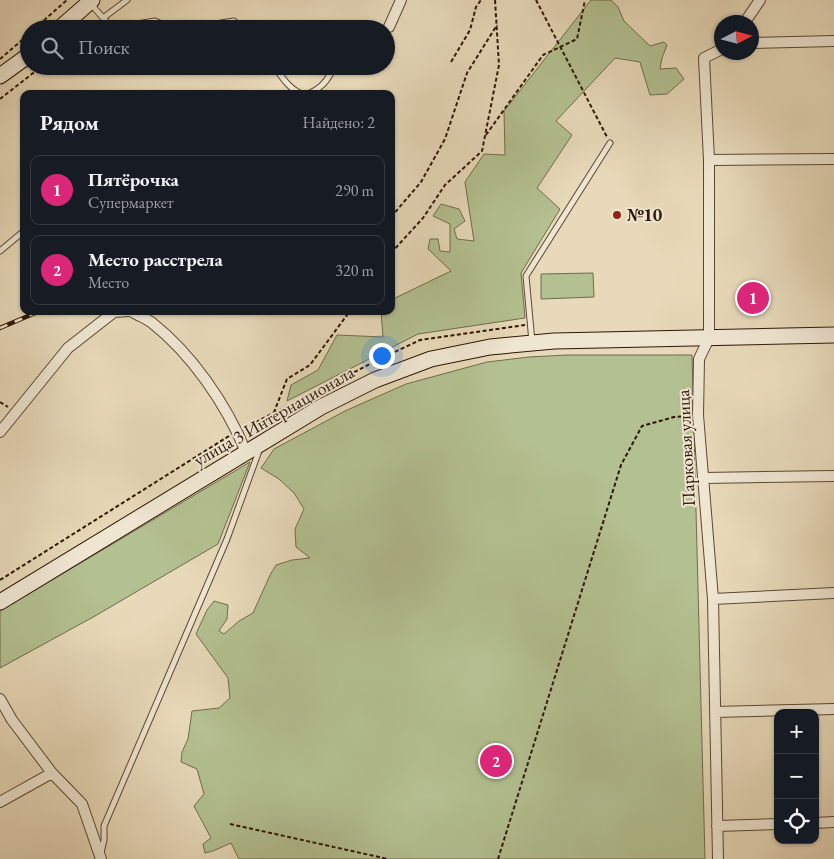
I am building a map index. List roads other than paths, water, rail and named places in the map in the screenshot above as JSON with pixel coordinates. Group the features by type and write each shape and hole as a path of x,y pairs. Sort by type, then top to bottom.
{"main road":[{"path":"70,20 91,1"},
{"path":"0,76 20,62"},
{"name":"улица 3 Интернационала","path":"0,602 320,407 375,380 432,360 490,347 554,341 834,335"}],"street":[{"path":"393,20 401,0"},
{"path":"750,15 760,0"},
{"path":"759,43 834,41"},
{"name":"Парковая улица","path":"714,53 704,58 709,160 709,338 699,359 698,415 713,598 718,859"},
{"path":"709,160 834,158"},
{"path":"0,432 68,348 110,315"},
{"path":"137,315 150,321 169,338 214,390 237,431 246,452"},
{"path":"704,478 834,476"},
{"path":"713,598 834,593"},
{"path":"0,699 12,720 52,773 82,804 101,857"},
{"path":"716,712 834,709"},
{"path":"0,802 52,773"},
{"path":"819,823 834,822"},
{"path":"717,826 774,824"}],"lane":[{"path":"91,1 103,18 127,0"},
{"path":"281,75 294,90"},
{"path":"315,90 326,82 330,75"},
{"path":"532,343 526,276 610,143"},
{"path":"0,251 20,234"},
{"path":"101,857 104,826 227,540 263,442"}],"railway":[{"path":"0,328 31,315"}],"place":[{"name":"№10","path":"617,215"},
{"name":"Пятёрочка","path":"753,298"},
{"name":"Место расстрела","path":"496,761"}]}
